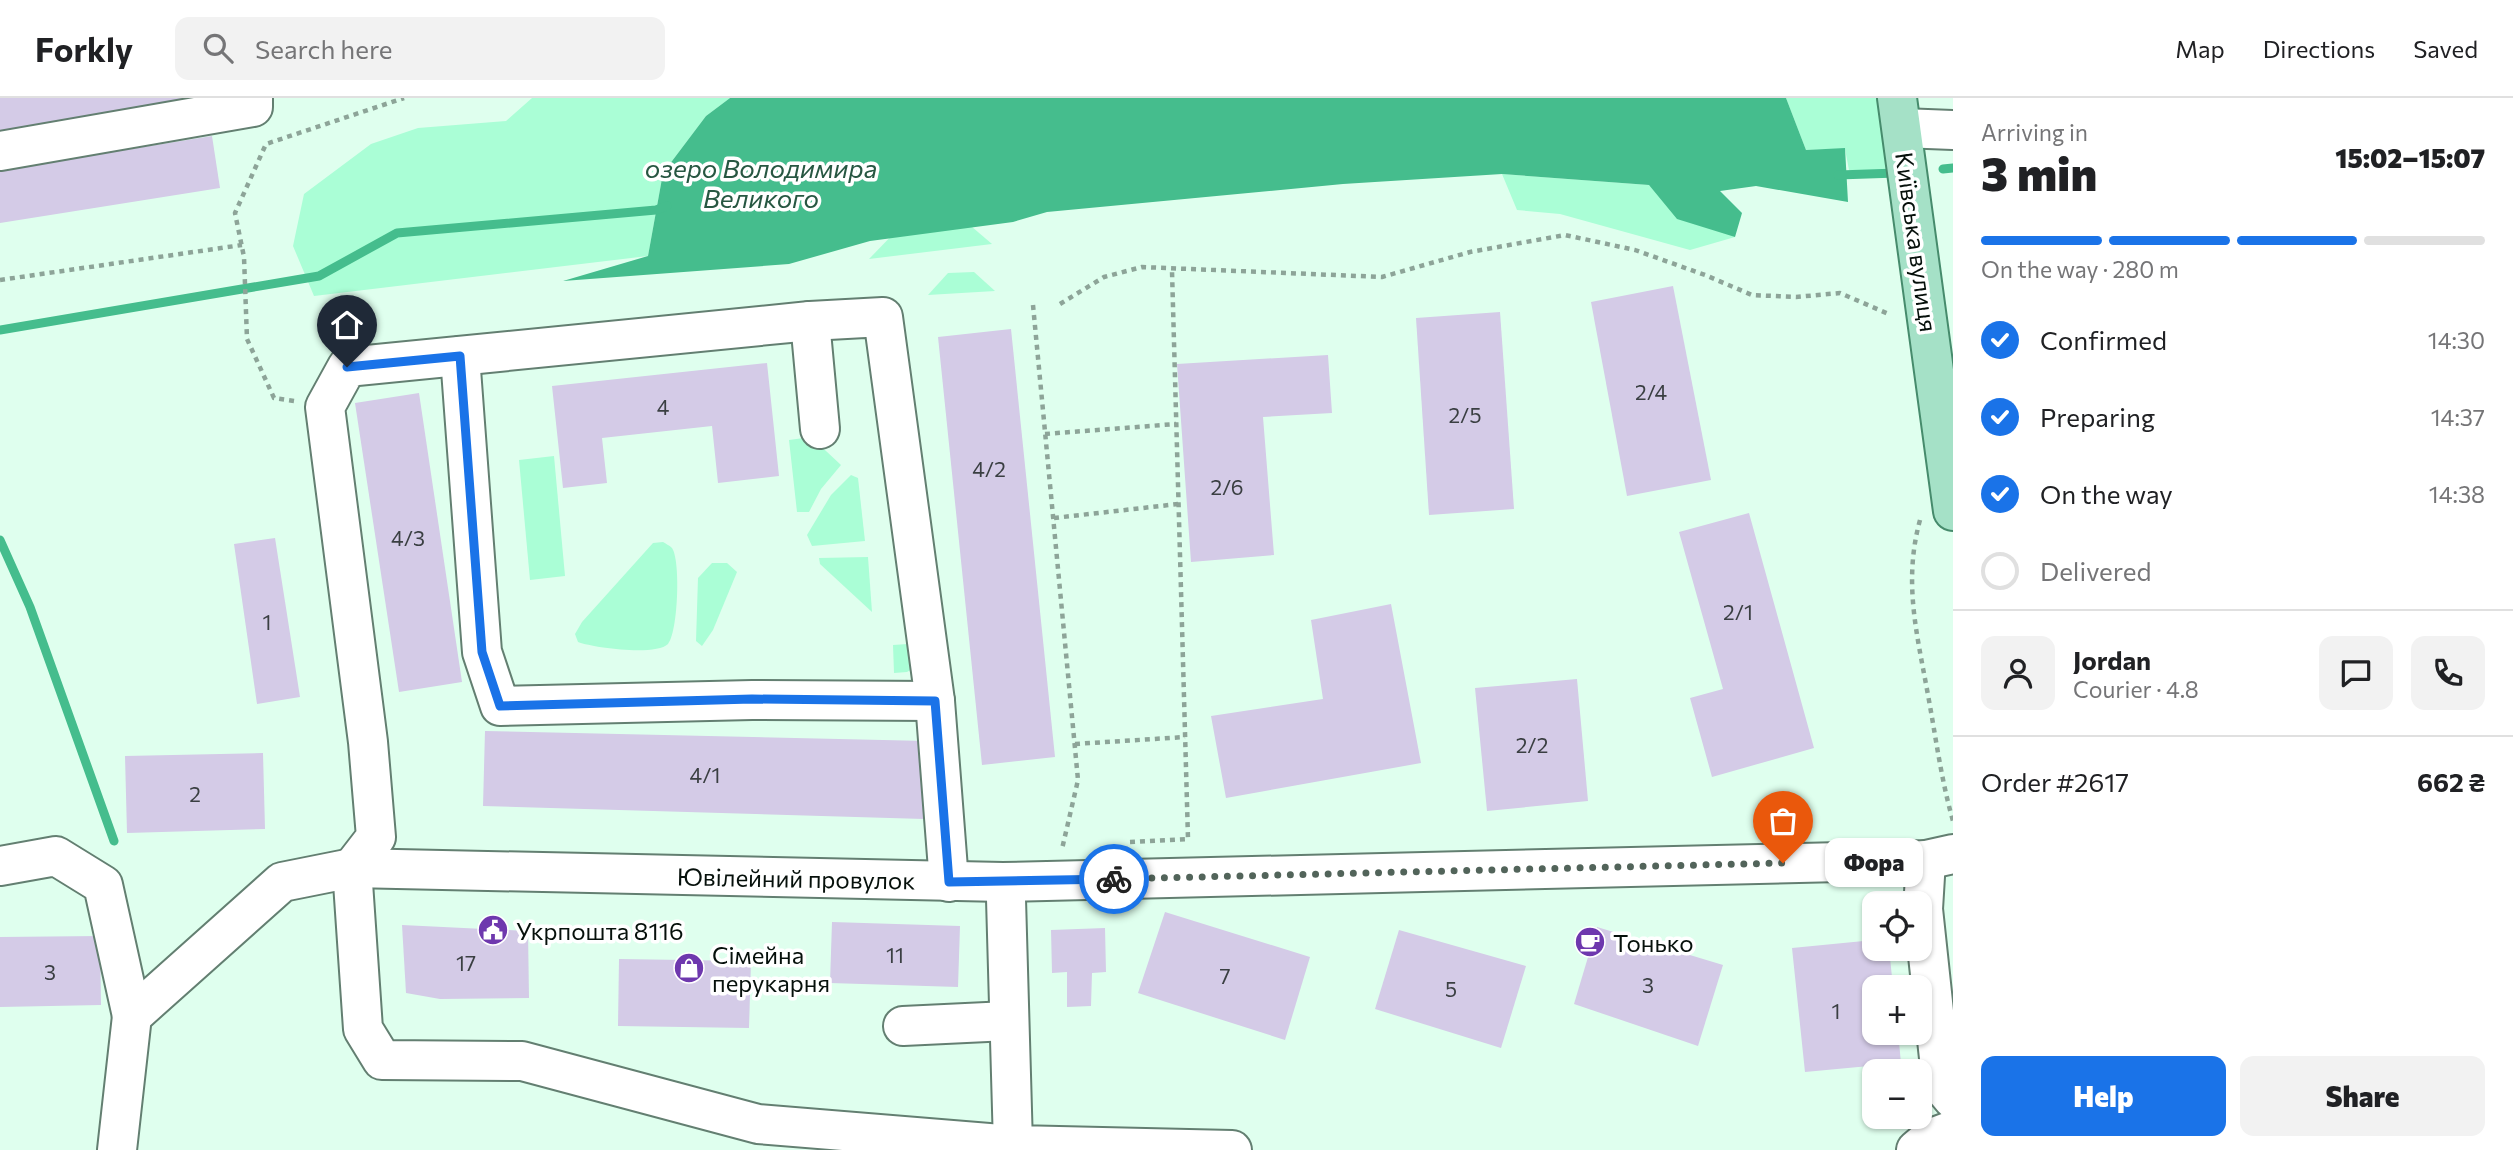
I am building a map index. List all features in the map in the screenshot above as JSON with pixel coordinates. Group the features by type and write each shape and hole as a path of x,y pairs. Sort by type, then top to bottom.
{"main road":[{"name":"Київська вулиця","path":"1900,113 1953,510"}],"street":[{"path":"0,151 253,107 253,98"},
{"path":"1900,113 1953,130"},
{"path":"949,882 935,701 883,317 810,321 347,367 325,407 367,729 376,837 352,868 363,1029 382,1060 522,1061 758,1124 1013,1145 1232,1150"},
{"path":"810,321 820,429"},
{"path":"460,356 482,652 500,706 752,699 935,701"},
{"path":"0,866 56,856 103,885 132,1016 117,1150"},
{"path":"1940,857 1923,909 1942,1086 1953,1098"},
{"name":"Ювілейний провулок","path":"132,1016 282,882 352,868 1003,882 1940,857"},
{"path":"1003,882 1006,899 1013,1145"},
{"path":"903,1026 1008,1021"},
{"path":"1916,1150 1929,1139 1953,1130"}],"path":[{"path":"325,407 274,398 247,339 242,245 235,213 266,144 404,98"},
{"path":"1060,304 1104,277 1142,267 1382,276 1470,252 1565,235 1635,250 1752,295 1796,297 1840,293 1894,316"},
{"path":"0,279 242,245"},
{"path":"1172,271 1188,839"},
{"path":"1033,304 1078,780 1062,846 1060,879"},
{"path":"1044,434 1176,424"},
{"path":"1054,518 1178,504"},
{"path":"1075,744 1185,737"}],"shaded area":[{"path":"532,98 730,98 706,116 663,173 648,256 314,296 293,246 304,194 371,144 418,128 506,121"},
{"path":"1786,98 1883,98 1896,170 1849,170 1845,149 1806,150"},
{"path":"1502,174 1649,185 1735,237 1690,250 1560,214 1517,210"},
{"path":"965,221 992,244 869,259 900,227"},
{"path":"974,272 995,291 928,295 948,273"},
{"path":"811,437 841,465 821,489 809,512 797,512 789,440"},
{"path":"554,456 565,576 530,580 519,460"},
{"path":"851,475 858,478 865,541 812,546 807,535 831,495"},
{"path":"663,542 672,548 677,567 676,612 668,644 651,650 638,650 597,647 578,642 575,634 582,622 653,543"},
{"path":"868,557 872,612 820,564 819,558"},
{"path":"712,563 727,563 737,572 713,630 702,646 696,641 698,578"},
{"path":"922,643 917,666 907,672 894,673 893,645"}],"water":[{"name":"озеро Володимира Великого","path":"730,98 1786,98 1806,150 1845,148 1848,202 1756,186 1720,191 1742,213 1735,237 1677,219 1649,185 1502,174 1343,184 1047,212 1013,222 870,241 789,264 563,281 648,256 663,173 706,116"}],"building":[{"path":"0,98 200,98 0,132"},
{"path":"212,136 220,188 0,223 0,170"},
{"path":"1673,286 1711,480 1627,496 1591,302"},
{"path":"1500,312 1514,509 1429,515 1416,318"},
{"path":"1011,329 1055,757 982,765 938,337"},
{"path":"1328,355 1332,413 1263,417 1274,555 1191,562 1177,364"},
{"path":"767,363 779,476 718,483 712,426 602,438 607,483 563,488 552,386"},
{"path":"419,393 462,682 399,692 355,403"},
{"path":"1749,513 1814,748 1712,777 1690,698 1723,689 1679,532"},
{"path":"275,538 300,697 257,704 234,544"},
{"path":"1391,604 1421,763 1226,798 1211,716 1323,699 1311,620"},
{"path":"1577,679 1588,801 1487,811 1475,688"},
{"path":"485,731 927,741 924,819 483,806"},
{"path":"263,753 265,829 127,833 125,756"},
{"path":"1165,912 1310,957 1285,1040 1138,993"},
{"path":"832,922 960,926 958,987 830,983"},
{"path":"402,925 528,931 529,998 440,999 406,993"},
{"path":"1597,927 1723,965 1698,1046 1574,1004"},
{"path":"1105,928 1106,972 1092,973 1091,1006 1067,1007 1067,972 1052,973 1051,930"},
{"path":"1399,930 1526,966 1501,1048 1375,1009"},
{"path":"100,936 101,1005 0,1007 0,937"},
{"path":"1862,941 1862,961 1890,961 1892,975 1862,975 1862,1045 1899,1045 1901,1059 1862,1059 1862,1067 1805,1072 1792,948"},
{"path":"619,959 751,961 749,1028 618,1026"}],"waterway":[{"path":"1943,169 1953,168"},
{"path":"1838,175 1897,173"},
{"path":"0,330 319,276 397,233 656,210 667,206"},
{"path":"0,540 30,607 114,841"}],"way so far":[{"path":"1114,879 1783,863"}],"place":[{"name":"Фора","path":"1783,863"},
{"name":"Укрпошта 8116","path":"493,930"},
{"name":"Тонько","path":"1590,942"},
{"name":"Сімейна перукарня","path":"689,968"}],"route":[{"path":"347,367 460,356 482,652 500,706 752,699 935,701 949,882 1114,879"}]}
